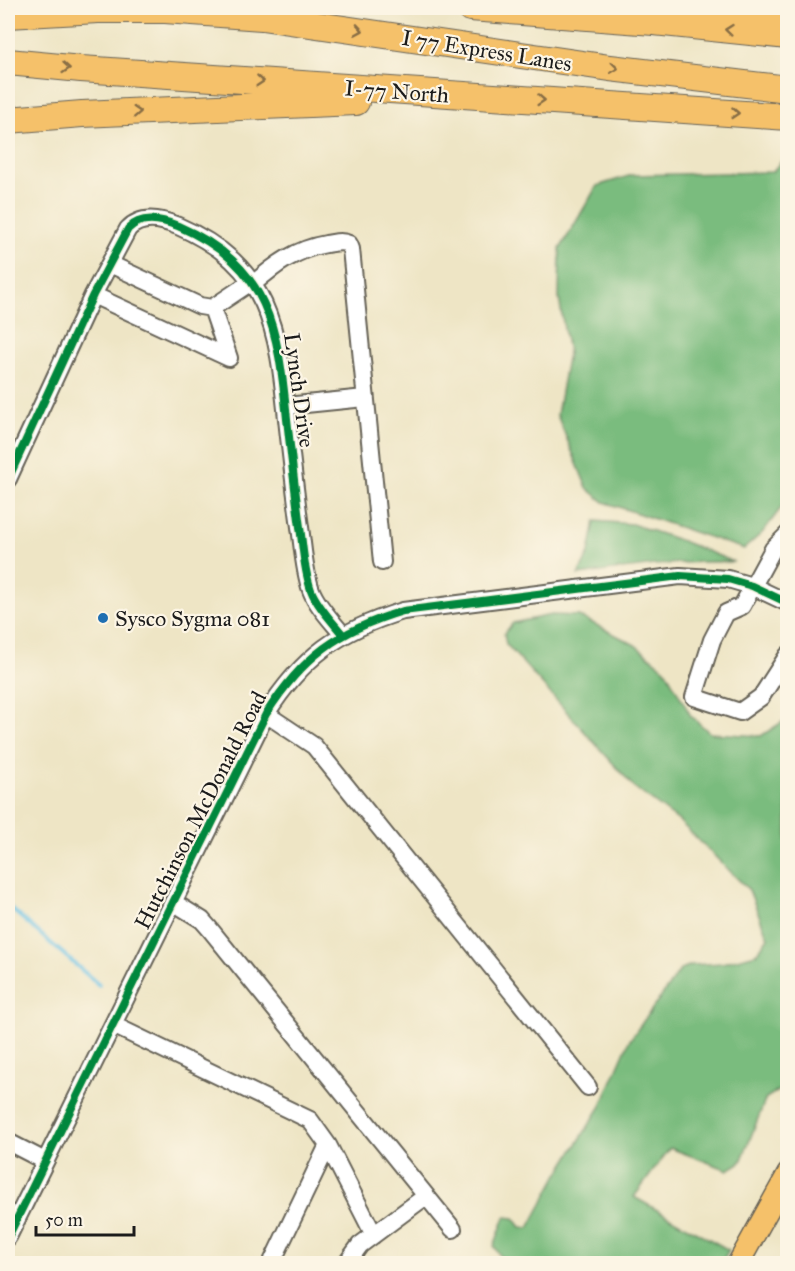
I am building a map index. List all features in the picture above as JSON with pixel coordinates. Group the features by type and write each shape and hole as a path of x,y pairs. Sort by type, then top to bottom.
{"highway":[{"name":"I 77 Express Lanes","path":"470,8 654,22 788,36"},
{"path":"709,8 788,16"},
{"name":"I 77 Express Lanes","path":"8,15 98,10 165,10 262,17 563,62 788,89"},
{"name":"I-77 North","path":"8,62 92,70 788,117"},
{"path":"8,120 94,113 482,96"}],"main road":[{"path":"738,1263 788,1174"}],"street":[{"name":"Lynch Drive","path":"8,479 93,295 128,229 135,221 142,219 168,222 200,236 241,268 269,315 280,350 307,575 312,593 343,635"},
{"path":"110,264 200,306 212,308 274,266 309,247 341,242 349,244 382,562"},
{"path":"93,295 229,358 212,308"},
{"path":"286,406 365,398"},
{"path":"788,534 773,549 742,606 726,613 712,640 694,697 740,712 761,697 788,656"},
{"name":"Hutchinson McDonald Road","path":"8,1237 266,714 295,673 325,646 376,619 403,611 680,576 728,579 752,586 788,603"},
{"path":"266,714 314,746 588,1088"},
{"path":"173,902 202,920 209,928 453,1229"},
{"path":"112,1025 310,1120 328,1145 374,1235"},
{"path":"8,1143 45,1161"},
{"path":"271,1263 328,1145"},
{"path":"346,1263 360,1245 426,1196"}],"green space":[{"path":"787,155 787,500 763,532 744,549 604,502 587,488 557,415 568,353 559,298 560,249 597,186 632,175 772,172"},
{"path":"595,521 632,524 734,562 675,563 578,575 589,553"},
{"path":"551,615 579,616 635,645 665,669 691,716 710,733 761,736 787,719 787,1085 766,1098 741,1162 728,1170 670,1148 634,1197 729,1250 721,1263 504,1263 494,1246 505,1217 514,1218 521,1227 529,1228 557,1176 601,1106 629,1041 681,969 692,965 722,963 756,954 768,938 749,890 679,821 635,788 506,644 504,634 513,623"}],"waterway":[{"path":"8,906 99,985"}],"cycle path":[{"path":"8,479 93,295 128,229 145,220 178,226 209,242 233,260 251,281 264,304 273,329 284,387 296,500 307,575 317,602 343,635"},
{"path":"8,1237 266,714 308,661 341,637 360,627 403,611 680,576 728,579 752,586 788,603"}],"place":[{"name":"Sysco Sygma 081","path":"103,618"}]}
